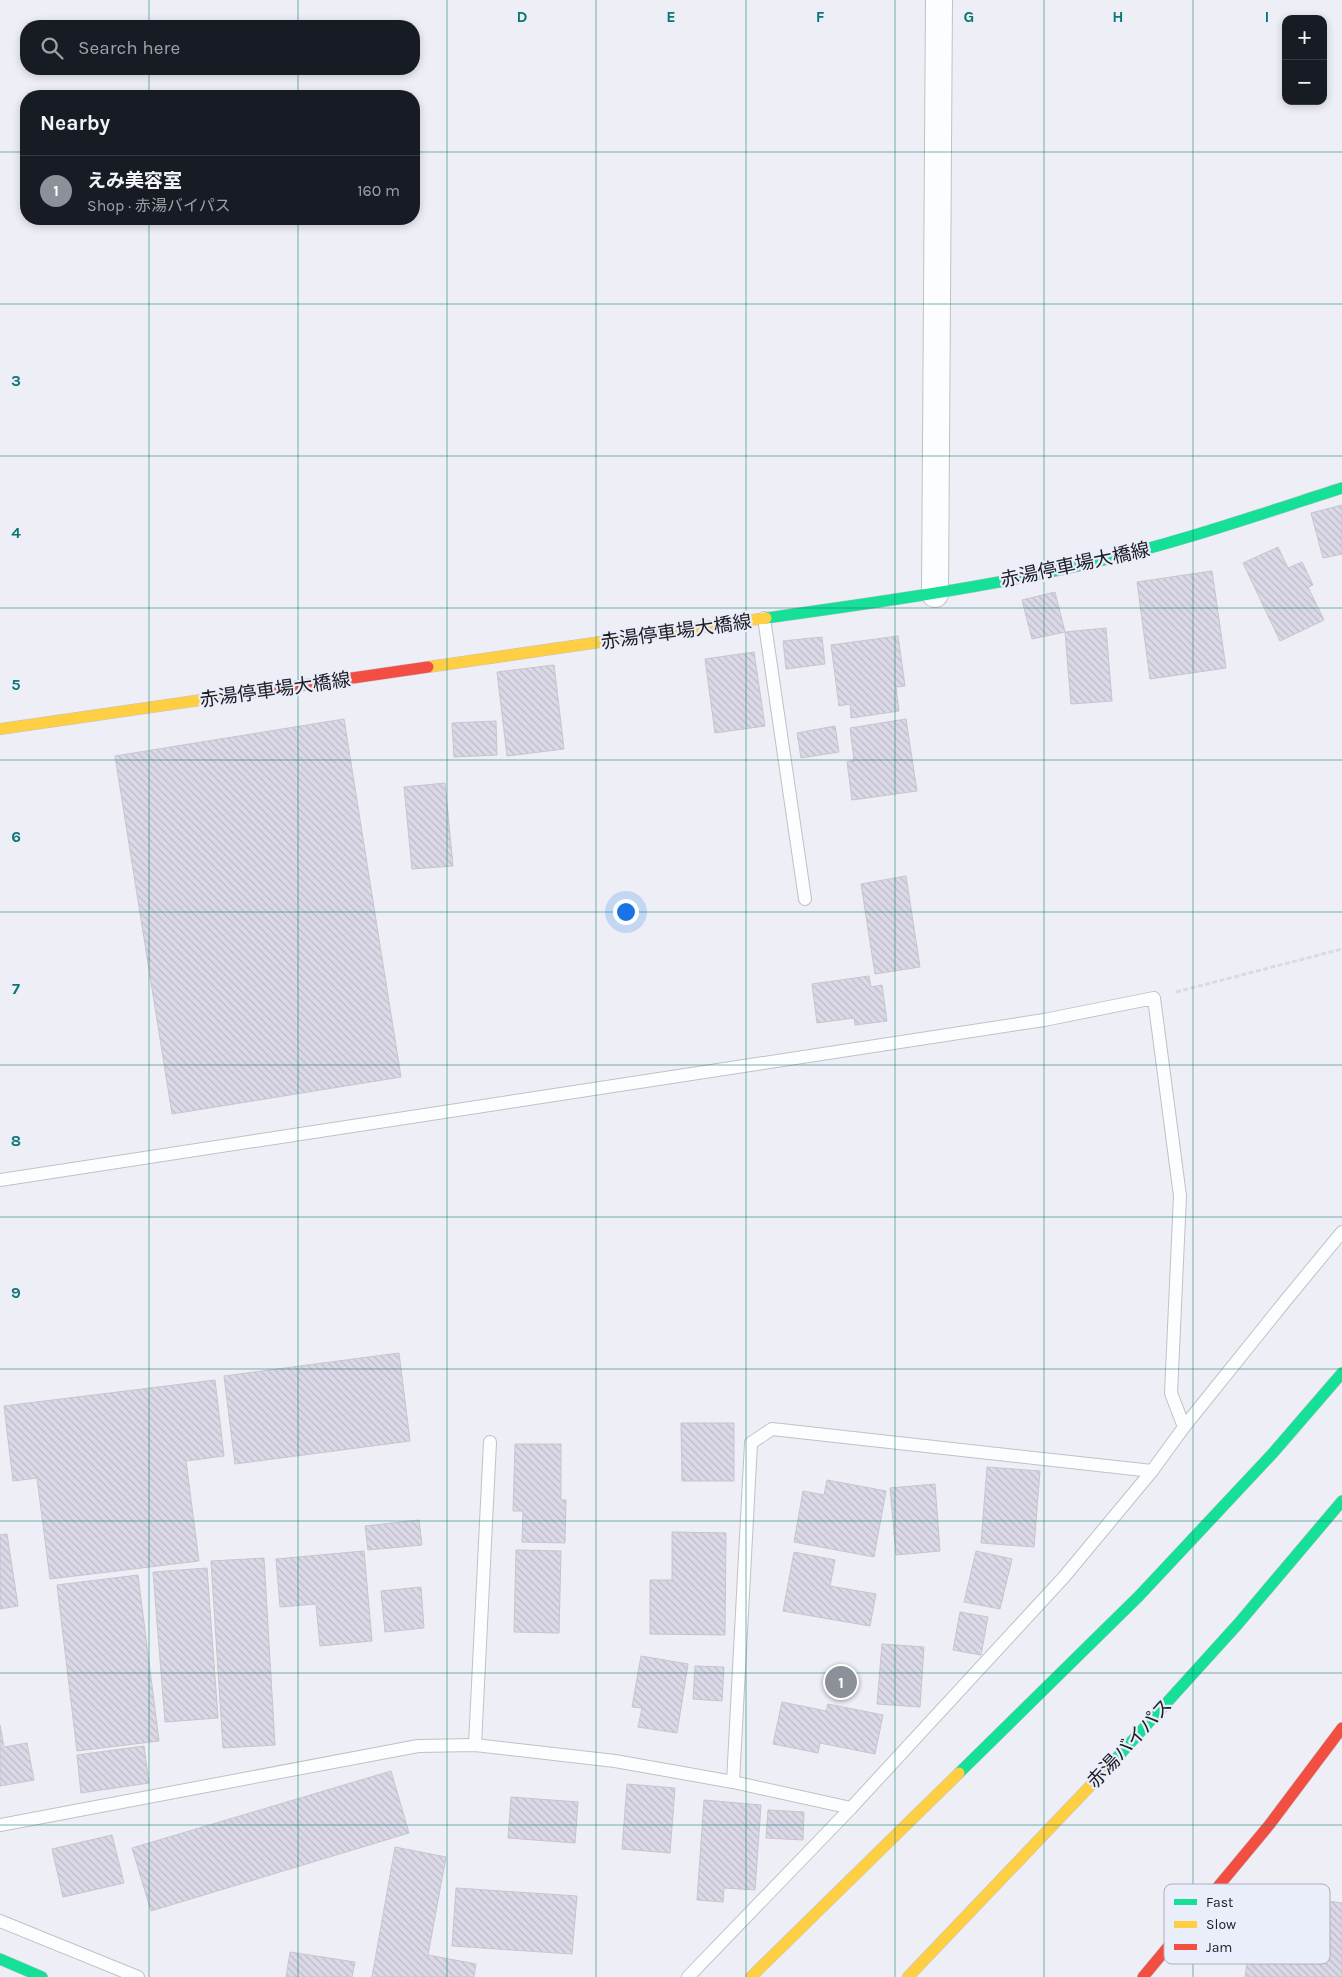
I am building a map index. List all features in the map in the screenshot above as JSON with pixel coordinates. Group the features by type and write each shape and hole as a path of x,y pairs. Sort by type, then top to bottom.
{"main road":[{"name":"赤湯停車場大橋線","path":"0,729 935,594 1097,562 1172,542 1342,488"},
{"path":"751,1977 1140,1596 1342,1374"},
{"name":"赤湯バイパス","path":"908,1977 1132,1742 1311,1539 1342,1501"},
{"path":"1222,1884 1304,1782 1342,1728"},
{"path":"1143,1977 1164,1952"},
{"path":"0,1958 42,1977"}],"street":[{"path":"935,594 939,0"}],"lane":[{"path":"764,618 805,899"},
{"path":"0,1180 1044,1020 1154,998 1180,1196 1171,1392 1184,1428"},
{"path":"688,1977 851,1808 1064,1577 1152,1471 1184,1428 1342,1232"},
{"path":"733,1782 751,1443 772,1428 1152,1471"},
{"path":"475,1746 490,1442"},
{"path":"0,1825 418,1746 475,1746 615,1761 733,1782 851,1808"},
{"path":"0,1921 138,1977"}],"path":[{"path":"1154,998 1342,949"}],"building":[{"path":"1342,505 1342,554 1323,558 1311,513"},
{"path":"1278,547 1288,568 1302,562 1313,585 1308,587 1324,620 1280,641 1243,563"},
{"path":"1212,571 1226,668 1150,679 1137,582"},
{"path":"1055,592 1065,632 1032,639 1022,600"},
{"path":"1106,628 1112,701 1071,704 1065,632"},
{"path":"898,636 905,686 896,687 899,711 851,718 850,704 839,706 831,645"},
{"path":"822,637 825,664 786,669 783,641"},
{"path":"754,652 765,726 715,733 705,659"},
{"path":"554,665 564,749 507,756 497,672"},
{"path":"344,719 401,1077 172,1114 115,756"},
{"path":"906,719 917,791 852,800 847,762 854,760 850,728"},
{"path":"496,721 497,755 454,757 452,723"},
{"path":"835,726 839,752 801,758 797,733"},
{"path":"445,783 453,866 412,869 404,787"},
{"path":"906,876 920,967 875,974 861,884"},
{"path":"869,976 871,987 882,985 887,1021 855,1025 854,1018 817,1023 812,984"},
{"path":"399,1353 410,1441 235,1464 224,1376"},
{"path":"215,1380 224,1456 186,1461 199,1561 50,1579 37,1478 13,1481 4,1406"},
{"path":"681,1423 734,1423 734,1481 682,1481"},
{"path":"515,1444 561,1444 561,1500 566,1500 565,1543 522,1542 523,1511 513,1511"},
{"path":"987,1467 1040,1471 1034,1547 981,1543"},
{"path":"827,1480 886,1491 874,1557 794,1542 803,1491 824,1495"},
{"path":"935,1484 940,1551 896,1555 890,1488"},
{"path":"419,1520 422,1545 368,1550 365,1526"},
{"path":"672,1532 726,1533 725,1635 650,1634 650,1580 672,1580"},
{"path":"7,1534 18,1606 0,1609 0,1535"},
{"path":"516,1550 561,1551 559,1633 514,1632"},
{"path":"364,1551 372,1641 320,1646 316,1604 280,1607 276,1559"},
{"path":"976,1551 1012,1559 1000,1609 964,1602"},
{"path":"794,1552 835,1560 830,1586 876,1594 870,1626 783,1611"},
{"path":"264,1558 275,1745 223,1748 211,1561"},
{"path":"207,1568 218,1718 165,1722 153,1572"},
{"path":"138,1575 159,1741 77,1751 57,1585"},
{"path":"421,1587 424,1628 385,1632 381,1591"},
{"path":"960,1612 988,1617 981,1655 953,1650"},
{"path":"882,1644 924,1647 920,1707 877,1704"},
{"path":"641,1656 688,1664 677,1733 638,1727 642,1708 632,1707"},
{"path":"695,1666 724,1667 722,1701 693,1699"},
{"path":"782,1702 826,1711 828,1704 883,1715 875,1754 820,1743 818,1753 773,1744"},
{"path":"0,1725 4,1747 27,1743 34,1780 0,1786"},
{"path":"144,1746 149,1783 81,1793 77,1755"},
{"path":"391,1771 409,1833 151,1911 132,1848"},
{"path":"627,1784 675,1788 670,1853 622,1849"},
{"path":"511,1797 578,1802 575,1843 508,1838"},
{"path":"704,1800 761,1805 755,1890 724,1888 723,1902 697,1900"},
{"path":"768,1810 804,1812 803,1840 766,1838"},
{"path":"112,1835 124,1883 63,1897 52,1849"},
{"path":"395,1847 446,1857 428,1955 476,1964 474,1977 372,1977"},
{"path":"456,1888 577,1896 572,1954 452,1946"},
{"path":"1330,1901 1342,1903 1342,1977 1245,1977 1247,1964 1330,1964"},
{"path":"290,1952 355,1962 352,1977 286,1977"}],"traffic: fast":[{"path":"766,618 967,588 1087,564 1184,538 1342,488"},
{"path":"959,1773 1139,1596 1273,1453 1342,1373"},
{"path":"1113,1762 1238,1624 1342,1501"},
{"path":"0,1959 42,1977"}],"traffic: slow":[{"path":"428,667 766,618"},
{"path":"0,729 277,689"},
{"path":"908,1977 1113,1762"},
{"path":"751,1977 959,1773"}],"traffic: jam":[{"path":"277,689 428,667"},
{"path":"1220,1884 1270,1824 1342,1728"},
{"path":"1143,1977 1164,1952"}],"place":[{"name":"えみ美容室","path":"841,1682"}]}
